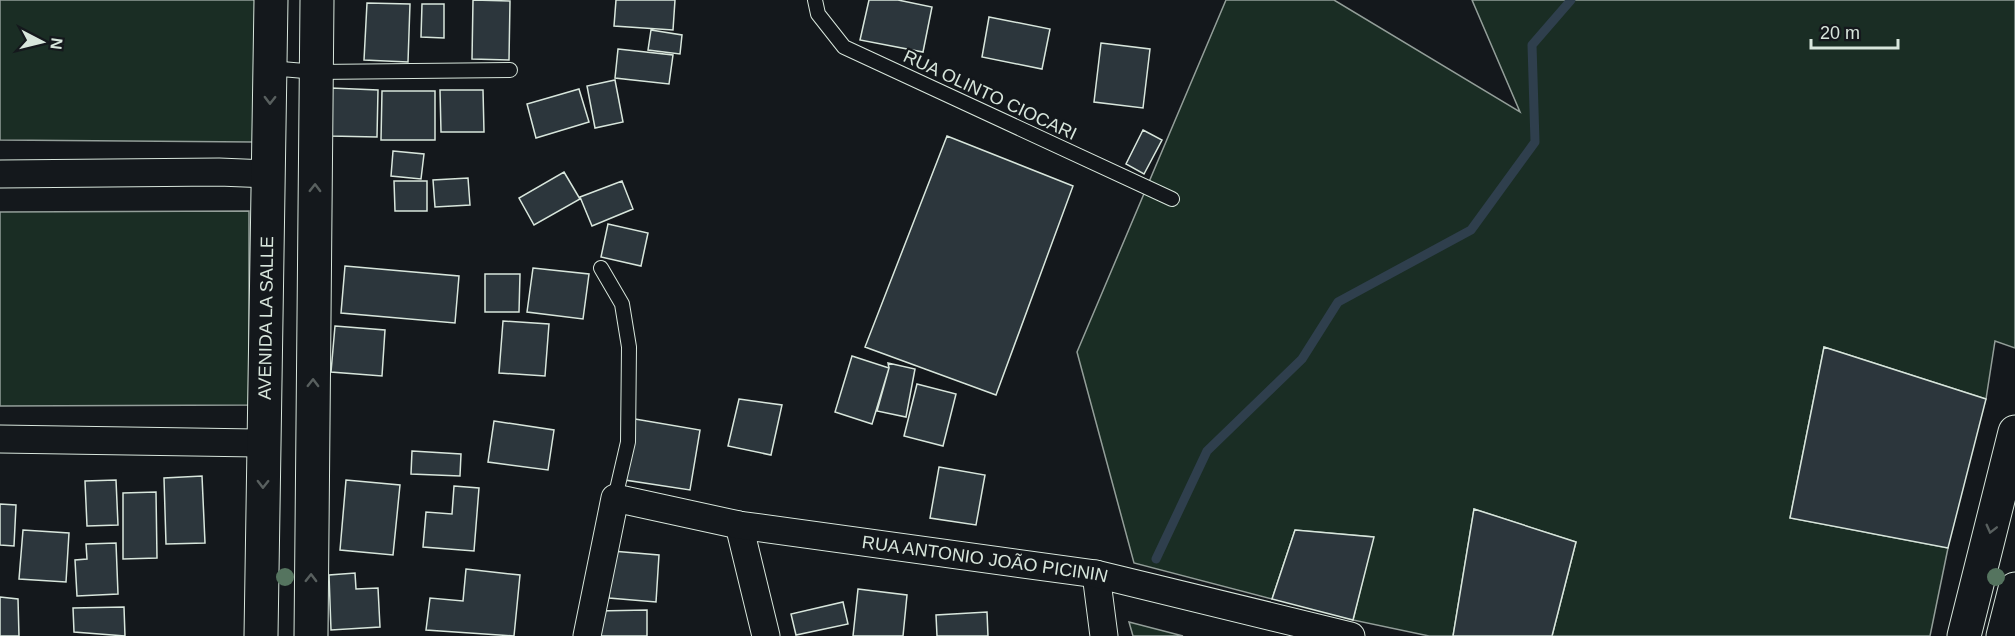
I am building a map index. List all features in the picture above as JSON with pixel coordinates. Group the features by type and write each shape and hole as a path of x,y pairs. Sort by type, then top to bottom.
{"main road":[{"name":"AVENIDA LA SALLE","path":"261,636 272,0"},
{"path":"311,636 317,0"},
{"path":"268,318 314,323"},
{"path":"1965,636 2009,484 2015,432"},
{"path":"2004,636 2015,589"}],"street":[{"path":"0,174 219,172 269,174"},
{"path":"0,439 263,443"},
{"path":"588,636 615,498"},
{"name":"RUA ANTONIO JOÃO PICININ","path":"615,498 740,525 1096,574 1351,636"},
{"path":"740,525 766,636"},
{"path":"1096,574 1104,636"}],"lane":[{"name":"RUA OLINTO CIOCARI","path":"815,0 818,14 844,47 1172,199"},
{"path":"270,68 316,72 510,70"},
{"path":"601,268 622,304 629,347 628,442 615,498"}],"green space":[{"path":"0,0 255,0 253,142 0,140"},
{"path":"1226,0 1334,0 1520,112 1472,0 2015,0 2015,348 1995,341 1986,399 1824,347 1790,518 1948,548 1930,636 1552,636 1576,542 1474,509 1453,636 1429,636 1353,620 1373,537 1295,530 1272,599 1134,563 1077,352"},
{"path":"249,211 249,405 0,406 0,212"},
{"path":"1129,622 1183,636 1133,636"}],"building":[{"path":"473,0 510,1 509,60 472,59"},
{"path":"616,0 675,0 673,30 614,26"},
{"path":"869,0 898,0 932,7 923,52 860,40"},
{"path":"367,3 410,4 408,62 364,60"},
{"path":"422,4 444,4 444,38 421,37"},
{"path":"989,17 1050,29 1042,69 982,57"},
{"path":"651,30 682,35 680,54 648,50"},
{"path":"1101,43 1150,49 1143,108 1094,102"},
{"path":"618,49 673,55 669,84 615,78"},
{"path":"615,80 623,122 595,128 587,86"},
{"path":"331,88 378,90 377,137 330,136"},
{"path":"579,89 589,122 536,138 527,104"},
{"path":"440,90 483,90 484,132 441,132"},
{"path":"382,91 435,91 435,140 381,140"},
{"path":"1143,130 1162,140 1144,174 1126,164"},
{"path":"947,136 1073,186 996,395 865,347"},
{"path":"393,151 424,154 421,179 391,176"},
{"path":"564,172 580,199 534,225 519,198"},
{"path":"468,178 470,205 435,207 433,180"},
{"path":"394,181 427,181 427,211 395,211"},
{"path":"622,181 633,209 592,226 580,197"},
{"path":"608,224 648,233 641,266 601,257"},
{"path":"345,266 459,276 455,323 341,313"},
{"path":"533,268 589,274 583,319 527,312"},
{"path":"485,274 520,274 519,312 485,312"},
{"path":"503,321 549,324 545,376 499,373"},
{"path":"335,326 385,330 382,376 331,372"},
{"path":"1824,347 1986,399 1948,548 1790,518"},
{"path":"852,356 889,368 872,424 835,412"},
{"path":"888,363 915,369 906,417 877,411 889,368"},
{"path":"917,384 956,394 943,446 904,436"},
{"path":"739,399 782,405 771,455 728,446"},
{"path":"635,419 700,430 690,490 625,480"},
{"path":"494,421 554,430 548,470 488,462"},
{"path":"412,451 461,454 460,476 411,474"},
{"path":"939,467 985,475 976,525 930,518"},
{"path":"202,476 205,543 166,544 164,478"},
{"path":"116,480 118,525 87,526 85,481"},
{"path":"346,480 400,485 393,555 340,550"},
{"path":"454,486 479,488 474,551 423,547 426,512 452,514"},
{"path":"156,492 157,558 123,559 123,493"},
{"path":"0,504 16,505 14,546 0,545"},
{"path":"1474,509 1576,542 1552,636 1453,636"},
{"path":"23,530 69,533 66,582 19,579"},
{"path":"1295,530 1374,537 1353,620 1272,599"},
{"path":"116,543 118,594 77,596 75,560 87,559 86,544"},
{"path":"612,551 659,555 656,602 609,598"},
{"path":"466,569 520,575 514,636 426,630 430,598 463,601"},
{"path":"355,573 356,589 378,588 380,627 331,630 329,575"},
{"path":"858,589 907,595 903,636 853,636"},
{"path":"0,597 18,599 19,636 0,636"},
{"path":"843,602 848,624 796,635 791,614"},
{"path":"124,607 125,636 74,632 73,608"},
{"path":"647,610 647,636 598,636 597,611"},
{"path":"987,612 988,636 937,636 936,615"}],"waterway":[{"path":"1156,559 1207,451 1302,359 1338,302 1471,230 1535,142 1532,45 1571,0"}]}
